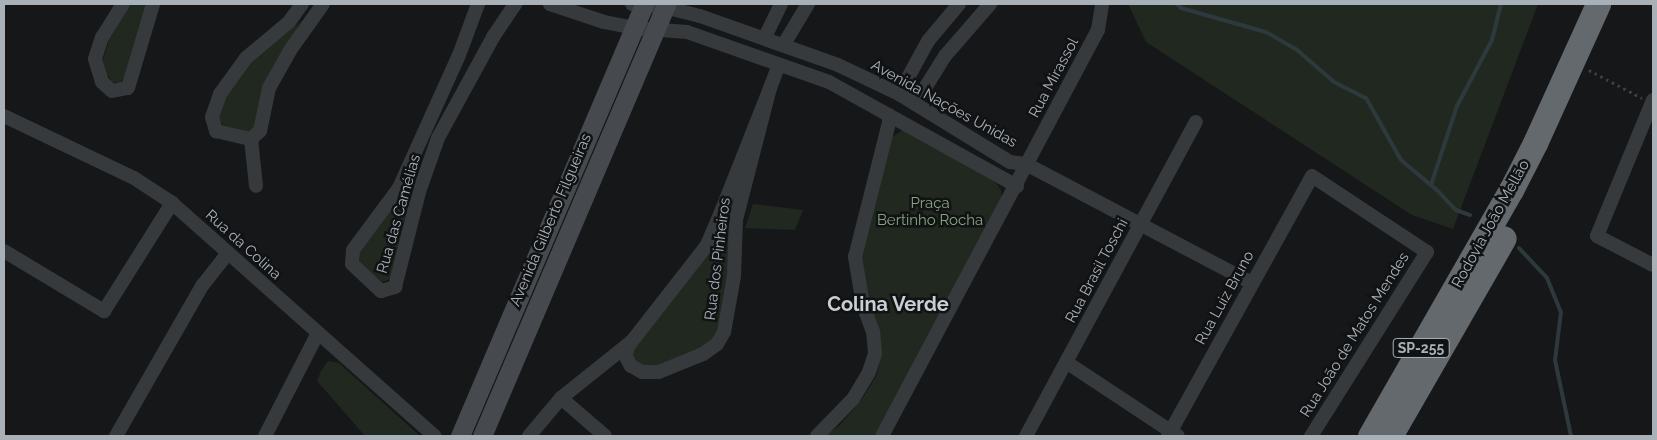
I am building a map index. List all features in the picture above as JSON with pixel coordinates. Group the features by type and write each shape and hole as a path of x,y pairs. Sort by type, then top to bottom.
{"highway":[{"name":"Rodovia João Mellão","path":"1370,436 1511,190 1535,143 1598,4"},
{"name":"Rodovia João Mellão","path":"1390,436 1525,198 1588,69 1617,4"}],"main road":[{"name":"Avenida Gilberto Filgueiras","path":"460,436 634,28 640,4"},
{"name":"Avenida Gilberto Filgueiras","path":"482,436 665,5"},
{"path":"555,210 573,218"}],"street":[{"path":"123,4 102,37 95,59 102,82 112,91 128,88 153,4"},
{"path":"251,139 216,131 212,116 220,94 246,58 289,22 302,4"},
{"path":"251,139 260,131 269,88 291,49 323,4"},
{"name":"Rua das Camélias","path":"478,4 433,114 399,188 353,250 352,264 381,291 395,287 419,192 438,138 493,37 515,4"},
{"path":"550,4 604,22 634,28 687,32 829,82 1017,186"},
{"name":"Avenida Nações Unidas","path":"640,4 665,5 765,37 838,65 899,94 1010,162 1026,164 1252,284"},
{"path":"765,37 781,4"},
{"path":"784,44 808,4"},
{"path":"899,94 928,41 959,4"},
{"path":"916,104 945,56 990,4"},
{"name":"Rua Mirassol","path":"1026,164 1098,30 1102,4"},
{"name":"Rua dos Pinheiros","path":"770,88 736,219 734,276 724,332 718,344 703,354 659,372 642,372 631,366 625,355 631,341 707,245 779,65"},
{"path":"1652,101 1597,236 1653,265"},
{"path":"817,436 853,399 869,372 874,353 873,332 863,304 856,257 865,213 890,123 889,115"},
{"name":"Rua da Colina","path":"4,116 134,178 172,203 434,436"},
{"name":"Rua Brasil Toschi","path":"1026,436 1196,122"},
{"path":"251,139 256,186"},
{"path":"882,436 1017,186 1026,164"},
{"name":"Rua João de Matos Mendes","path":"1311,436 1427,252 1312,176"},
{"name":"Rua Luiz Bruno","path":"1173,435 1252,284 1312,176"},
{"path":"4,252 104,311 172,203"},
{"path":"116,436 202,286 228,253"},
{"path":"265,436 318,333"},
{"name":"Rua dos Pinheiros","path":"529,436 562,398 611,355 631,341"},
{"path":"1066,362 1173,435"},
{"path":"562,398 605,436"}],"path":[{"path":"1588,69 1652,101"}],"green space":[{"path":"131,4 148,4 126,78 119,83 112,82 106,73 103,60 109,40"},
{"path":"1128,4 1538,4 1453,229 1412,215 1146,42"},
{"path":"301,21 265,86 253,130 249,132 223,125 219,119 225,99 248,65"},
{"name":"Praça Bertinho Rocha","path":"904,129 993,179 1001,190 1002,200 874,436 825,436 840,425 862,399 877,375 881,354 861,285 861,255 892,137"},
{"path":"752,142 731,276 715,342 658,368 643,368 629,355 710,246"},
{"path":"415,173 391,279 382,282 360,264 359,253"},
{"path":"753,204 803,210 795,230 745,228"},
{"path":"328,361 339,363 420,436 365,436 317,381"}],"waterway":[{"path":"1177,4 1181,8 1266,32 1296,49 1334,82 1366,98 1401,160 1438,191 1456,210 1470,215"},
{"path":"1431,185 1457,106 1492,40 1501,4"},
{"path":"1519,248 1547,278 1561,312 1555,360 1571,436"}],"district":[{"name":"Colina Verde","path":"888,304"}]}
